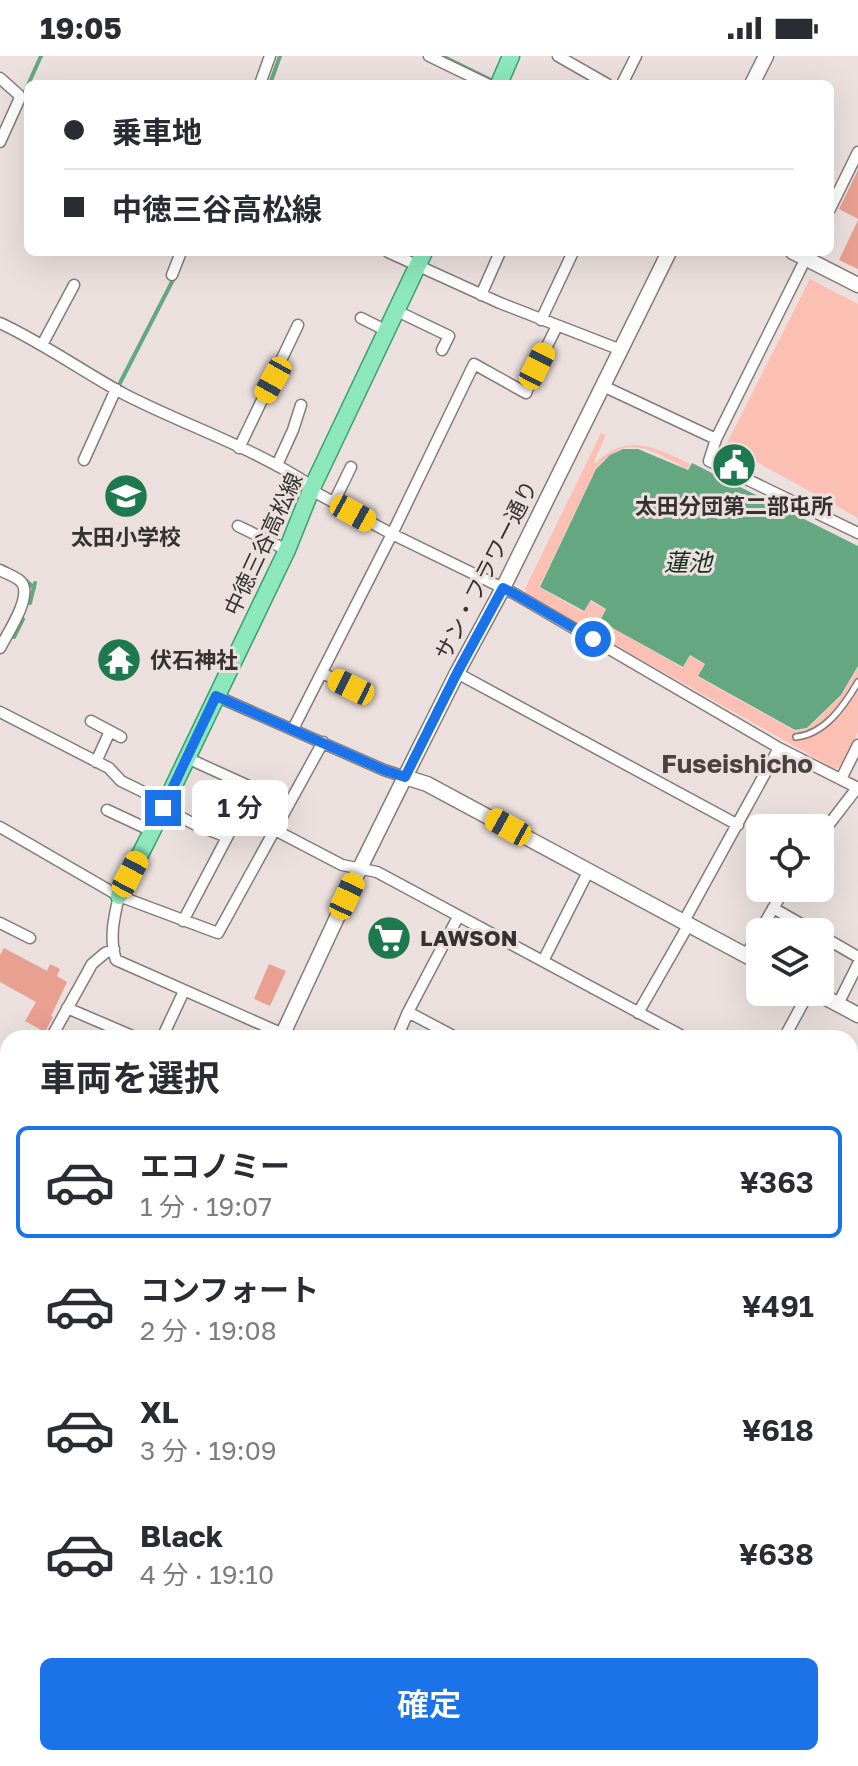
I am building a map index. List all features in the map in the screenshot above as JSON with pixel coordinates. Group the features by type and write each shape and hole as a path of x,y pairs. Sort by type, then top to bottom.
{"main road":[{"path":"501,80 511,56"},
{"name":"中徳三谷高松線","path":"119,896 287,550 312,489 420,259"}],"street":[{"path":"261,80 270,56"},
{"path":"429,56 479,80"},
{"path":"558,56 600,80"},
{"path":"624,80 636,56"},
{"path":"754,80 766,56"},
{"path":"0,78 19,95 0,142"},
{"path":"834,202 855,165 858,152"},
{"path":"172,275 179,256"},
{"path":"481,295 498,256"},
{"path":"541,320 571,256"},
{"name":"サン・フラワー通り","path":"285,1030 360,868 667,256"},
{"path":"802,256 716,439 709,461 858,533"},
{"path":"807,256 858,285"},
{"path":"420,259 481,295 621,350"},
{"path":"42,345 74,285"},
{"path":"397,311 449,336 442,350"},
{"path":"361,318 387,331"},
{"path":"0,323 116,389 277,465 312,489 392,534 515,594 779,748 857,788 834,818"},
{"path":"239,448 298,325"},
{"path":"293,729 474,364 526,393 557,326"},
{"path":"603,386 716,439"},
{"path":"84,460 116,389"},
{"path":"277,465 301,405"},
{"path":"334,502 351,467"},
{"path":"238,526 287,550"},
{"path":"0,570 25,582 20,610 0,648"},
{"path":"322,673 351,687"},
{"path":"457,673 738,825"},
{"path":"216,696 384,770 427,784 746,955"},
{"path":"0,712 109,768 121,781 194,824 227,837"},
{"path":"91,721 121,737"},
{"path":"96,762 110,731"},
{"path":"0,827 119,896 218,933 323,742"},
{"path":"841,779 858,745"},
{"path":"638,1013 779,748"},
{"path":"183,921 253,788 187,758"},
{"path":"107,810 152,831"},
{"path":"275,830 342,865 377,872 671,1030"},
{"path":"543,961 589,870"},
{"path":"119,896 113,924 114,957 120,963 269,1030"},
{"path":"767,918 777,902"},
{"path":"773,908 791,918"},
{"path":"400,1030 458,917"},
{"path":"0,923 30,938"},
{"path":"834,943 858,957"},
{"path":"55,1030 92,964 114,949"},
{"path":"838,1004 858,964"},
{"path":"166,1030 184,991"},
{"path":"834,1002 858,1015"},
{"path":"788,1030 801,1006"},
{"path":"67,1008 118,1030"},
{"path":"408,1012 442,1030"}],"lane":[{"path":"796,737 807,736 822,727 847,701 858,682"}],"shaded area":[{"path":"810,279 858,304 858,518 726,445"},
{"path":"601,433 606,435 596,463 607,453 630,445 653,448 690,464 687,469 637,447 621,449 607,457 596,468 539,587 583,612 590,601 605,609 600,621 683,668 690,656 704,664 698,677 795,731 807,729 841,696 858,668 858,732 840,767 835,769 527,595 525,589"}],"water":[{"name":"蓮池","path":"623,449 638,449 688,470 692,463 858,546 858,666 841,695 807,728 795,730 698,676 705,664 690,655 683,667 600,621 606,609 591,600 584,611 540,587 596,469 610,455"}],"building":[{"path":"858,170 858,219 839,209"},
{"path":"858,220 858,269 839,260"},
{"path":"4,948 47,971 50,964 60,969 57,976 67,982 46,1030 25,1021 36,1002 0,982 0,955"},
{"path":"269,964 286,971 270,1006 254,999"}],"waterway":[{"path":"30,80 41,56"},
{"path":"271,80 280,56"},
{"path":"442,56 491,80"},
{"path":"120,383 174,278"},
{"path":"21,576 34,588"},
{"path":"30,603 35,583"},
{"path":"14,637 23,619"}],"place":[{"name":"太田分団第二部屯所","path":"734,465"},
{"name":"太田小学校","path":"126,496"},
{"name":"伏石神社","path":"119,660"},
{"name":"LAWSON","path":"389,938"}],"district":[{"name":"Fuseishicho","path":"737,764"}],"route":[{"path":"163,808 216,696 405,777 503,588 593,639"}]}
